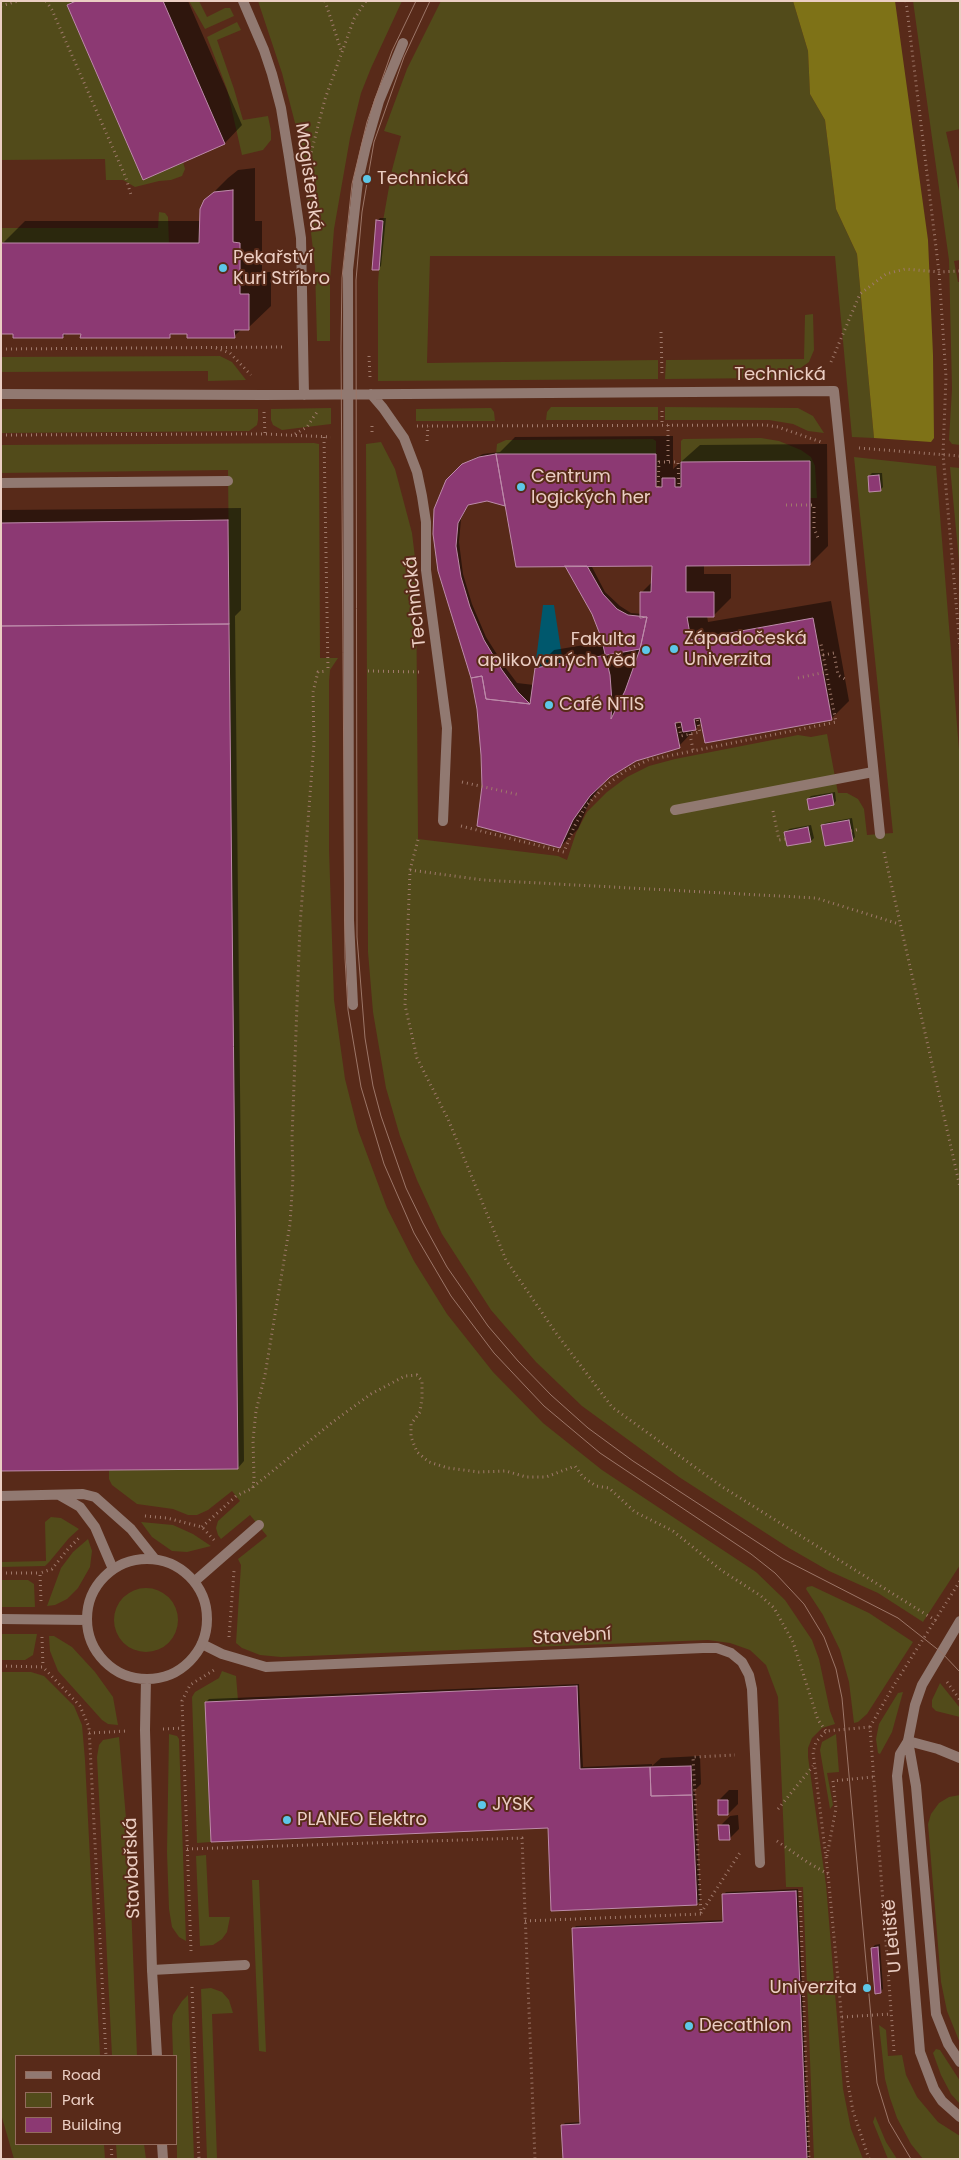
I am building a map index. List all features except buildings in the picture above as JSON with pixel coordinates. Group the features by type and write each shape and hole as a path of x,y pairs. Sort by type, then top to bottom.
{"street":[{"name":"Magisterská","path":"243,1 272,74 281,108 290,157 301,238 304,395"},
{"path":"353,1005 349,920 348,270 358,181 379,101 403,43"},
{"name":"Technická","path":"1,394 304,395 834,391 880,834"},
{"name":"Technická","path":"371,394 404,438 422,496 426,522 426,570 447,728 443,821"},
{"path":"1,484 228,481"},
{"path":"675,810 874,772"},
{"path":"1,1496 83,1494 95,1497 131,1529 154,1558"},
{"path":"58,1495 80,1508 95,1527 113,1569"},
{"path":"195,1581 259,1525"},
{"path":"154,1558 176,1566 195,1581 201,1590 207,1611 206,1633 202,1644 189,1662 180,1670 158,1678 133,1678 109,1666 93,1645 87,1620 88,1608 94,1591 104,1576 113,1569 132,1560 154,1558"},
{"path":"1,1619 87,1620"},
{"name":"U Letiště","path":"960,1621 922,1685 912,1714 908,1742 916,1786 936,2014 948,2044 960,2062"},
{"name":"Stavební","path":"202,1644 222,1654 266,1667 717,1648 730,1653 742,1662 749,1675 752,1689 760,1862"},
{"name":"Stavbařská","path":"146,1679 145,1730 152,1970 157,2055"},
{"path":"908,1742 938,1749 960,1758"},
{"name":"U Letiště","path":"908,1742 900,1754 897,1776 920,2052 934,2088 942,2101 960,2117"},
{"path":"152,1970 245,1966"},
{"path":"162,2145 162,2159"}],"path":[{"path":"1,6 18,1"},
{"path":"46,1 52,10 122,169 131,196"},
{"path":"325,1 342,53"},
{"path":"307,166 325,99 354,19 366,1"},
{"path":"906,1 939,272 946,377 943,454 960,648"},
{"path":"831,362 860,294 886,274 905,269 939,272 960,271"},
{"path":"661,332 662,341"},
{"path":"1,350 214,347"},
{"path":"369,348 372,435"},
{"path":"292,435 307,427 317,413 324,394"},
{"path":"668,425 668,462"},
{"path":"1,435 264,434 347,437 372,435 396,426 766,425 839,446 960,456"},
{"path":"324,437 327,671"},
{"path":"658,487 659,462 678,462 679,487"},
{"path":"786,505 814,506 814,525 818,538"},
{"path":"443,821 564,852 574,827 586,806 604,787 625,771 648,760 836,722 821,644"},
{"path":"823,655 834,653 838,675 845,679"},
{"path":"253,1488 256,1411 267,1366 290,1224 300,925 314,743 313,692 318,672 334,671"},
{"path":"367,671 440,672"},
{"path":"798,678 826,672"},
{"path":"678,722 681,736 700,732 697,719"},
{"path":"690,734 693,750"},
{"path":"446,778 520,795"},
{"path":"770,792 779,840 786,839"},
{"path":"880,834 960,1188"},
{"path":"418,840 410,870 405,1005 417,1058 448,1119 506,1260 556,1333 612,1407 721,1486 935,1620"},
{"path":"410,870 483,880 816,898 899,924"},
{"path":"199,2159 182,1701 190,1685 214,1670 230,1634 235,1564 202,1527 236,1496 253,1488 334,1421 371,1394 405,1376 417,1375 422,1381 422,1398 420,1412 411,1424 411,1437 418,1452 428,1462 448,1468 479,1472 506,1471 526,1477 546,1477 575,1466 583,1477 596,1486 609,1488 635,1512 673,1532 721,1570 761,1596 774,1608 793,1642 818,1720 826,1732"},
{"path":"1,1573 40,1573"},
{"path":"894,2051 870,1727 960,1582"},
{"path":"42,1631 43,1668 80,1706 89,1727 106,2055"},
{"path":"1,1666 43,1668"},
{"path":"951,1676 946,1683 960,1700"},
{"path":"869,2159 853,2111 848,2084 827,1859 813,1752 816,1742 826,1732 870,1727"},
{"path":"525,1921 701,1914 693,1757 755,1754"},
{"path":"827,1859 836,1808 833,1781 873,1777"},
{"path":"759,1834 778,1841 807,1862 828,1874"},
{"path":"187,1849 522,1838 535,2159"},
{"path":"800,1890 808,2159"},
{"path":"842,2017 891,2014"},
{"path":"111,2145 112,2159"}],"green space":[{"path":"1,1 76,1 67,5 143,179 183,162 185,169 182,176 135,187 123,180 106,180 105,159 1,160"},
{"path":"189,1 199,1 207,17 225,8 230,8 234,16 205,29"},
{"path":"258,1 402,1 361,93 350,138 334,229 330,281 330,341 317,341 315,267 301,146 282,73"},
{"path":"441,1 793,1 808,51 810,94 825,120 836,209 857,254 874,438 852,437 835,256 430,256 427,363 658,360 658,379 378,381 378,282 383,221 392,170 401,136 384,131 407,69"},
{"path":"913,1 960,1 960,129 946,132 960,195 960,260 954,261 958,282 960,282 960,445 952,444 949,440 952,389 949,260"},
{"path":"237,22 241,30 217,40 243,120 268,116 271,131 271,140 263,150 242,155 227,89 207,37"},
{"path":"159,212 165,213 168,217 169,243 1,243 1,228 158,228"},
{"path":"813,314 814,350 809,362 792,374 773,378 665,379 666,360 804,359 805,315"},
{"path":"220,356 232,362 246,380 208,381 208,371 1,372 1,357"},
{"path":"551,407 658,407 658,420 546,420 547,412"},
{"path":"665,407 798,408 813,416 824,433 808,431 793,424 769,420 665,420"},
{"path":"331,408 331,424 282,430 273,425 271,420 271,409"},
{"path":"491,408 494,412 495,421 416,421 416,409"},
{"path":"1,409 258,409 258,420 257,425 249,431 1,433"},
{"path":"761,438 779,441 801,450 811,457 815,466 817,498 810,498 810,461 681,462 681,441 683,439"},
{"path":"653,439 656,441 656,454 496,454 497,444 506,440"},
{"path":"381,442 395,469 412,533 416,566 418,839 558,856 567,860 576,833 587,812 607,792 627,777 649,766 675,759 798,735 811,737 827,734 838,793 847,793 858,799 864,809 867,835 893,833 854,457 936,466 960,762 960,1565 923,1622 878,1593 829,1571 789,1548 679,1477 582,1406 536,1362 491,1310 442,1234 417,1180 400,1136 386,1088 373,1012 368,952 366,444"},
{"path":"319,444 320,658 338,658 330,670 329,681 329,849 334,1000 345,1079 358,1130 387,1208 414,1261 447,1314 493,1372 543,1423 602,1470 756,1572 785,1600 812,1640 819,1659 830,1711 835,1724 822,1728 812,1738 808,1748 808,1757 826,1885 843,2089 851,2129 863,2159 814,2159 803,1887 786,1887 778,1697 766,1665 750,1650 730,1643 708,1640 281,1657 260,1655 242,1648 236,1643 241,1565 238,1559 267,1536 250,1515 221,1539 216,1528 218,1521 240,1501 232,1491 208,1510 197,1515 188,1515 173,1509 137,1504 112,1485 109,1479 109,1470 238,1468 228,470 1,473 1,445"},
{"path":"950,467 960,468 960,571"},
{"path":"51,1517 61,1518 79,1529 45,1566 1,1567 1,1562 46,1561 45,1522"},
{"path":"141,1522 173,1525 193,1534 211,1546 187,1552 172,1551 152,1537"},
{"path":"88,1539 92,1551 90,1567 78,1588 67,1599 55,1605 47,1606 61,1568 73,1552"},
{"path":"1,1580 28,1580 34,1584 35,1607 1,1607"},
{"path":"812,1586 869,1613 913,1642 867,1714 858,1722 854,1723 849,1682 840,1650 823,1615 806,1589"},
{"path":"146,1588 158,1590 169,1597 176,1608 178,1620 176,1632 169,1643 158,1650 146,1652 134,1650 123,1643 116,1632 114,1620 116,1608 123,1597 134,1590"},
{"path":"1,1634 37,1634 33,1655 25,1660 1,1660"},
{"path":"49,1636 54,1636 72,1647 95,1672 113,1697 118,1725 108,1724 102,1720 58,1671 50,1651"},
{"path":"222,1671 236,1676 238,1700 205,1702 211,1842 197,1843 192,1697 195,1692 219,1678"},
{"path":"1,1672 31,1672 44,1676 74,1706 82,1725 100,2055 15,2055 15,2145 104,2145 105,2159 14,2159 1,2114"},
{"path":"940,1683 960,1708 960,1717 936,1711 932,1707 932,1700"},
{"path":"903,1692 892,1732 880,1754 878,1753 876,1739 879,1724 898,1693"},
{"path":"169,1734 177,1736 179,1739 186,1941 179,1937 172,1927 169,1909 167,1852"},
{"path":"836,1734 839,1772 827,1773 833,1805 830,1809 820,1750 822,1742"},
{"path":"119,1737 129,1853 137,2055 112,2055 97,1757 99,1745 103,1740"},
{"path":"960,1795 960,2043 947,2011 941,1982 928,1824 931,1814 939,1803 949,1797"},
{"path":"206,1855 209,1917 230,1917 227,1932 222,1939 213,1945 200,1946 196,1856"},
{"path":"252,1880 259,1880 266,2052 259,2051"},
{"path":"211,1988 222,1992 229,2000 233,2013 212,2014 217,2159 207,2159 201,1989"},
{"path":"188,1995 194,2159 177,2159 178,2055 173,2055 172,2024 173,2015"},
{"path":"879,2025 886,2030 888,2056 902,2055 906,2075 917,2097 938,2122 960,2136 960,2159 923,2159 911,2144 897,2118 890,2098 885,2079"},
{"path":"936,2049 940,2050 960,2081 960,2104 951,2094 941,2075 933,2053"},
{"path":"875,2116 886,2142 897,2159 888,2159 873,2122"},
{"path":"116,2145 144,2145 146,2159 117,2159"}],"shaded area":[{"path":"793,1 895,1 928,240 933,355 934,438 931,442 874,438 857,254 836,209 825,120 810,94 808,51"}],"water":[{"path":"543,605 554,605 563,663 535,668"}],"tram line":[{"path":"416,1 392,51 367,122 352,184 342,278 345,958 348,1010 361,1087 384,1164 414,1233 451,1296 494,1353 544,1406 600,1453 751,1554 775,1573 804,1604 824,1637 836,1669 842,1698 877,2083 889,2122 911,2159"},
{"path":"430,1 404,57 374,142 362,212 356,280 357,937 365,1038 373,1086 381,1116 406,1188 447,1267 488,1326 551,1395 588,1428 633,1461 783,1559 898,1618 941,1652 960,1672"}],"place":[{"name":"Technická","path":"367,179"},
{"name":"Pekařství Kuri Stříbro","path":"223,268"},
{"name":"Centrum logických her","path":"521,487"},
{"name":"Západočeská Univerzita","path":"674,649"},
{"name":"Fakulta aplikovaných věd","path":"646,650"},
{"name":"Café NTIS","path":"549,705"},
{"name":"JYSK","path":"482,1805"},
{"name":"PLANEO Elektro","path":"287,1820"},
{"name":"Univerzita","path":"867,1988"},
{"name":"Decathlon","path":"689,2026"}]}
